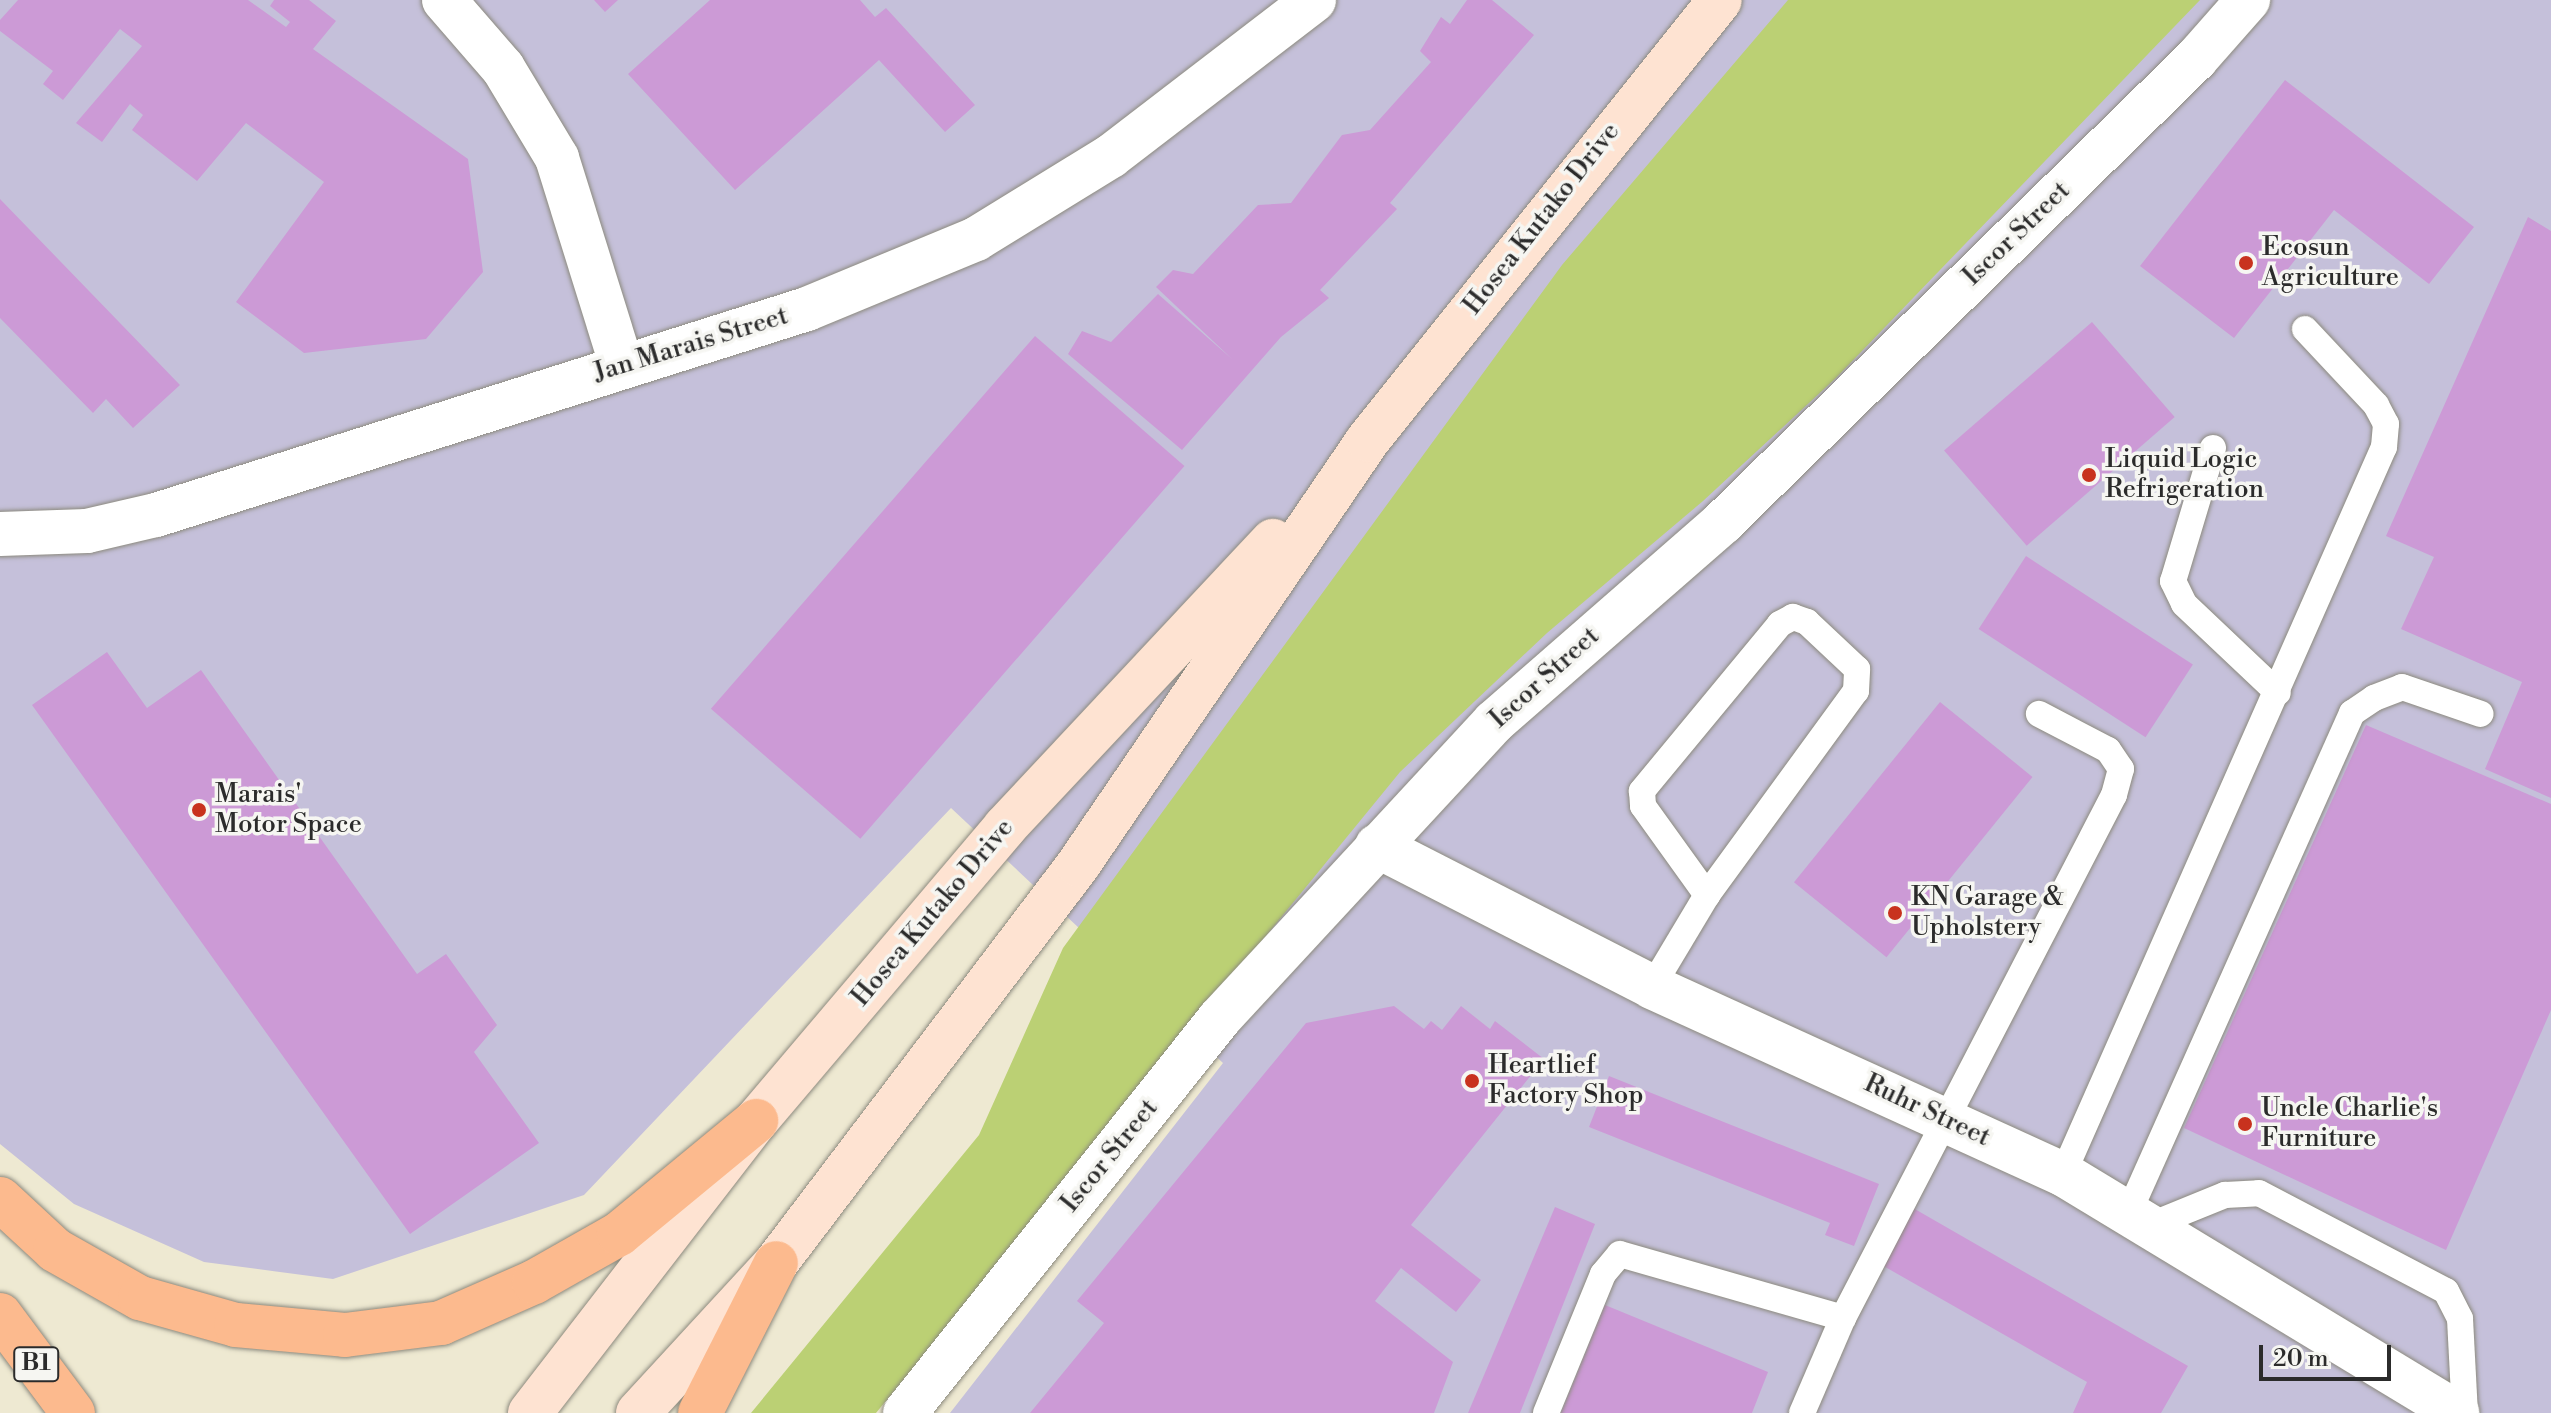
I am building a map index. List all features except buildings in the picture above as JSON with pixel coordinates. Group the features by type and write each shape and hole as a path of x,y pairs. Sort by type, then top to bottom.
{"main road":[{"name":"Hosea Kutako Drive","path":"638,1413 776,1263 1078,865 1368,440 1720,0"},
{"name":"Hosea Kutako Drive","path":"530,1413 756,1121 1005,827 1368,440"},
{"path":"0,1199 55,1250 140,1298 236,1325 345,1335 441,1323 534,1282 619,1234 756,1121"},
{"path":"700,1413 776,1263"},
{"name":"B1","path":"0,1315 73,1413"}],"street":[{"path":"444,0 503,68 557,158 621,364"},
{"name":"Jan Marais Street","path":"0,534 87,531 156,515 400,442 621,364 807,309 976,239 1111,156 1314,0"},
{"name":"Iscor Street","path":"905,1413 1220,1018 1494,722 1723,522 2196,59 2248,0"},
{"name":"Ruhr Street","path":"1377,846 1652,987 2063,1174 2457,1413"}],"lane":[{"path":"2063,1174 2384,447 2386,424 2376,405 2305,329"},
{"path":"2213,448 2173,581 2184,604 2278,693"},
{"path":"1652,987 1707,895 1856,691 1857,669 1807,622 1793,617 1780,624 1642,791 1643,806 1707,895"},
{"path":"2140,1218 2352,713 2374,698 2402,687 2481,714"},
{"path":"1802,1413 1843,1318 2114,795 2121,769 2108,750 2039,714"},
{"path":"2140,1218 2225,1195 2259,1193 2446,1291 2460,1319 2465,1413"},
{"path":"1546,1413 1603,1274 1620,1254 1843,1318"}],"shaded area":[{"path":"0,0 2551,0 2551,1413 950,1413 1223,1063 951,808 584,1195 333,1279 204,1262 74,1204 0,1144"}],"green space":[{"path":"1788,0 2200,0 1836,378 1703,501 1547,633 1400,772 876,1413 751,1413 979,1135 1063,948 1562,265"}],"place":[{"name":"Ecosun Agriculture","path":"2246,263"},
{"name":"Liquid Logic Refrigeration","path":"2089,475"},
{"name":"Marais' Motor Space","path":"199,810"},
{"name":"KN Garage & Upholstery","path":"1895,913"},
{"name":"Heartlief Factory Shop","path":"1472,1081"},
{"name":"Uncle Charlie's Furniture","path":"2245,1124"}]}
